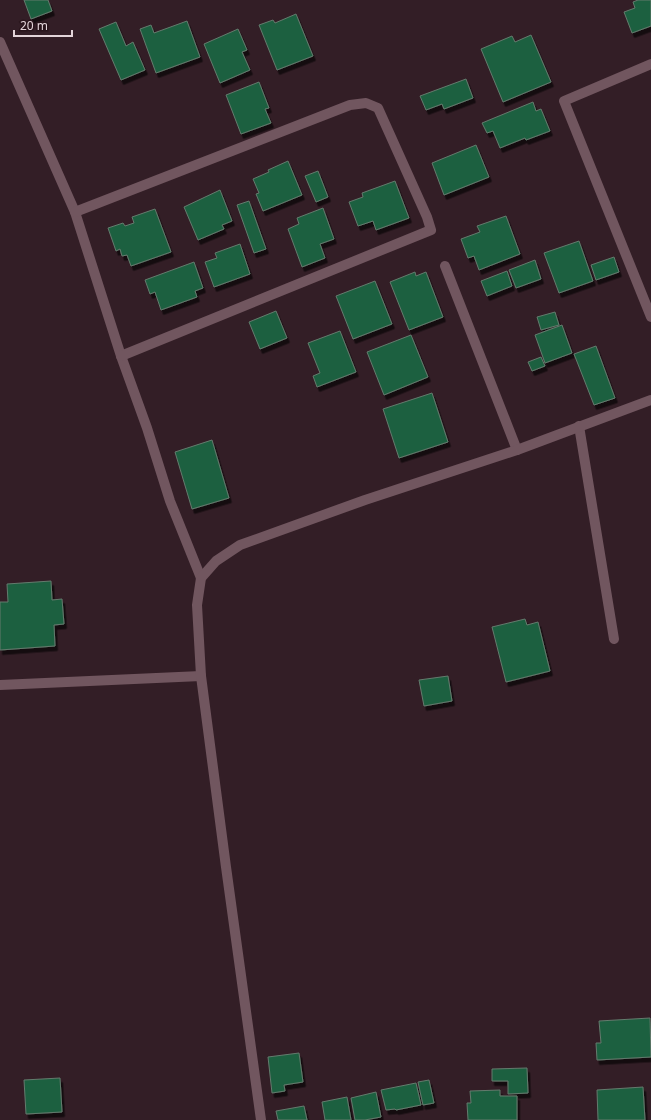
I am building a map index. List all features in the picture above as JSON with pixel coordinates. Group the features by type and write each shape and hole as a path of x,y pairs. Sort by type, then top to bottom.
{"street":[{"path":"0,42 75,212 121,356 147,428 170,501 201,578 197,605 201,676 261,1120"},
{"path":"651,64 564,101 651,317"},
{"path":"75,212 350,105 366,104 378,108 431,230 121,356"},
{"path":"445,266 517,450"},
{"path":"201,578 216,561 240,545 365,500 517,450 651,400"},
{"path":"579,426 614,639"},
{"path":"0,685 201,676"}],"building":[{"path":"24,0 48,0 52,11 31,19"},
{"path":"638,0 651,0 651,26 632,33 624,12 635,8 633,2"},
{"path":"296,14 313,56 277,70 259,25 273,20 275,23"},
{"path":"187,21 200,57 156,73 140,29 151,25 154,33"},
{"path":"116,22 126,46 133,42 145,70 121,80 99,29"},
{"path":"238,29 247,50 242,52 250,70 220,83 204,44"},
{"path":"531,35 551,82 503,102 481,49 512,36 515,42"},
{"path":"466,79 473,98 444,109 442,104 426,110 420,96"},
{"path":"259,82 269,108 265,109 271,123 241,134 226,95"},
{"path":"533,102 536,111 541,109 550,131 526,140 525,138 500,148 493,131 487,133 482,123"},
{"path":"476,145 489,177 444,195 432,163"},
{"path":"288,161 302,195 263,211 256,194 259,193 253,179"},
{"path":"318,171 328,197 316,202 305,176"},
{"path":"395,181 409,218 376,230 373,221 358,226 349,202 363,197 362,193"},
{"path":"220,190 232,221 222,225 224,229 198,240 184,207"},
{"path":"249,201 266,249 254,253 237,205"},
{"path":"323,208 334,239 320,244 325,258 302,267 288,229 299,224 297,218"},
{"path":"155,209 171,252 131,266 127,255 122,256 120,249 116,251 108,228 123,223 125,226 134,223 132,217"},
{"path":"506,216 520,254 479,270 474,256 468,258 461,239 480,232 477,226"},
{"path":"579,241 593,281 559,293 544,253"},
{"path":"240,244 250,274 214,287 205,262 217,258 215,253"},
{"path":"614,257 619,272 596,280 591,265"},
{"path":"535,260 541,279 516,288 509,270"},
{"path":"194,262 203,288 195,291 197,297 161,310 155,292 150,294 145,280"},
{"path":"507,271 512,286 487,296 481,281"},
{"path":"415,272 416,276 426,272 443,317 409,330 390,282"},
{"path":"375,281 392,324 353,339 336,296"},
{"path":"276,311 287,338 260,349 249,322"},
{"path":"555,312 559,325 541,330 537,317"},
{"path":"562,325 572,353 545,363 535,335"},
{"path":"340,331 356,372 317,387 313,376 320,373 308,343"},
{"path":"411,335 428,377 384,395 367,352"},
{"path":"596,346 615,398 594,405 574,354"},
{"path":"541,357 545,366 532,371 528,362"},
{"path":"432,393 448,442 399,458 383,409"},
{"path":"212,440 229,498 192,509 175,452"},
{"path":"51,581 52,600 62,599 64,624 54,625 55,646 0,650 0,602 8,602 7,584"},
{"path":"525,619 527,625 538,622 550,671 506,682 492,627"},
{"path":"448,676 452,701 424,706 419,680"},
{"path":"650,1018 651,1057 597,1060 596,1043 601,1043 599,1021"},
{"path":"299,1053 303,1082 284,1085 285,1091 272,1093 268,1057"},
{"path":"527,1068 528,1093 508,1094 508,1081 492,1081 492,1069"},
{"path":"60,1078 62,1112 26,1114 24,1080"},
{"path":"429,1080 434,1103 423,1105 418,1082"},
{"path":"416,1083 421,1105 396,1110 386,1110 381,1090"},
{"path":"643,1087 645,1120 598,1120 597,1090"},
{"path":"500,1090 500,1096 517,1096 517,1120 468,1120 467,1103 471,1103 470,1091"},
{"path":"376,1092 381,1117 355,1120 351,1098"},
{"path":"347,1097 351,1120 325,1120 322,1102"},
{"path":"304,1106 307,1120 278,1120 276,1111"}]}
